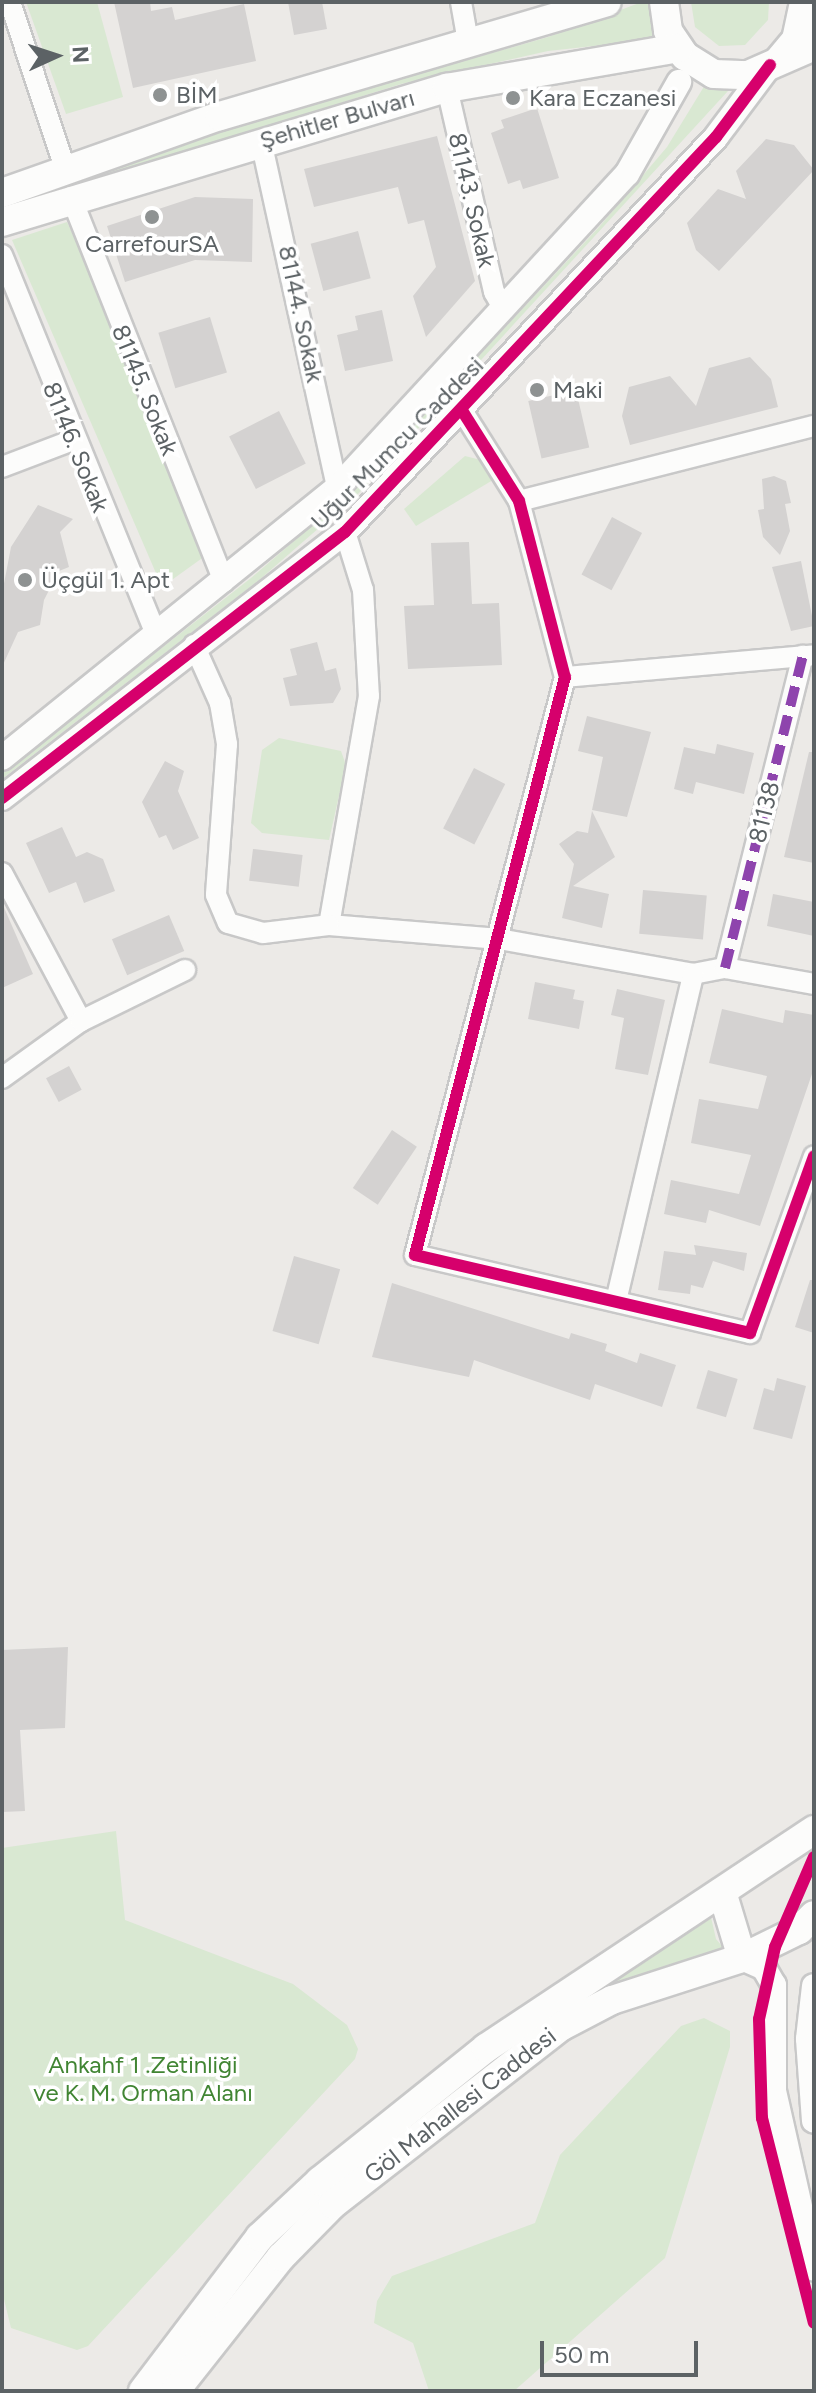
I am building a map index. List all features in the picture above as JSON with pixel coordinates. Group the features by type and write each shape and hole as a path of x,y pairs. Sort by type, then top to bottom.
{"main road":[{"path":"664,2 668,31 681,62 714,74 748,75 814,46"},
{"path":"775,63 796,40 804,2"},
{"name":"Şehitler Bulvarı","path":"2,193 65,168 468,40 598,4"},
{"name":"Şehitler Bulvarı","path":"2,222 71,197 447,88 681,62"},
{"name":"Göl Mahallesi Caddesi","path":"143,2391 260,2237 320,2181 486,2048 640,1941 723,1895 814,1830"},
{"path":"723,1895 742,1958"},
{"name":"Göl Mahallesi Caddesi","path":"175,2391 281,2257 333,2204 562,2026 612,2000 742,1958 799,1930 814,1915"}],"street":[{"path":"10,2 65,168"},
{"path":"461,2 468,40"},
{"name":"Uğur Mumcu Caddesi","path":"2,758 337,488 627,174 681,62"},
{"name":"Uğur Mumcu Caddesi","path":"2,798 194,645 345,532 463,412 716,137 775,63"},
{"name":"81143. Sokak","path":"447,88 494,292 504,309"},
{"name":"81144. Sokak","path":"261,141 337,488"},
{"name":"81145. Sokak","path":"71,197 224,582"},
{"name":"81146. Sokak","path":"2,255 73,440 156,635"},
{"path":"463,412 519,501 565,677 415,1255 750,1333 814,1156"},
{"path":"519,501 814,426"},
{"path":"2,467 73,440"},
{"path":"329,925 369,696 363,590 345,532"},
{"path":"194,645 220,703 227,744 216,895 228,923 263,933 329,925 499,939 693,974 725,968 814,984"},
{"path":"565,677 808,655"},
{"name":"81138","path":"725,968 808,655"},
{"path":"2,873 81,1021"},
{"path":"2,1078 81,1021 185,970"},
{"path":"616,1301 693,974"},
{"path":"742,1958 764,1968 774,1985 774,2091 814,2269"},
{"path":"814,1986 808,2039 814,2121"}],"green space":[{"path":"26,2 97,2 123,97 66,114"},
{"path":"642,2 653,2 658,39 548,51 401,84 2,209 2,204 214,132 548,37"},
{"path":"691,2 769,2 768,20 745,45 719,46 695,27"},
{"path":"739,79 358,494 258,581 2,779 2,773 251,578 352,491 599,227 667,147 708,80"},
{"path":"67,222 219,546 162,587 12,240"},
{"path":"465,456 489,462 498,477 416,526 404,509"},
{"path":"279,738 341,751 346,765 329,840 262,833 251,823 262,750"},
{"name":"Ankahf 1 .Zetinliği ve K. M. Orman Alanı","path":"116,1831 125,1920 293,1984 347,2025 358,2049 355,2059 88,2346 77,2350 11,2328 2,2291 2,1848"},
{"path":"710,1913 716,1939 731,1957 556,2019 191,2352 161,2391 153,2391 272,2242 493,2056"},
{"path":"704,2018 730,2031 730,2047 665,2258 514,2391 429,2391 413,2343 374,2323 377,2301 392,2276 535,2223 560,2155 681,2026"}],"building":[{"path":"114,2 150,2 151,11 172,7 175,20 244,4 256,61 133,88"},
{"path":"288,2 322,2 327,29 294,35"},
{"path":"537,108 559,178 523,189 520,180 508,184 491,133 504,128 501,120"},
{"path":"437,136 475,281 426,337 413,296 436,267 424,220 408,224 398,187 314,207 304,169"},
{"path":"766,139 794,145 814,170 719,271 696,250 687,223 718,189 746,199 736,171"},
{"path":"195,197 253,199 252,262 195,260 125,282 107,226"},
{"path":"358,231 371,278 323,291 311,244"},
{"path":"382,310 393,361 345,371 337,335 358,330 355,316"},
{"path":"210,317 227,372 175,388 158,333"},
{"path":"750,357 771,379 778,407 630,445 622,416 629,387 670,376 696,406 709,368"},
{"path":"576,390 589,447 542,459 528,401"},
{"path":"279,411 306,464 256,489 229,436"},
{"path":"774,476 786,481 791,503 785,504 790,531 780,555 763,537 758,510 764,509 762,479"},
{"name":"Üçgül 1. Apt","path":"38,505 73,519 60,532 69,567 59,571 44,600 40,625 18,632 2,667 2,594 11,547"},
{"path":"612,517 642,533 612,590 581,574"},
{"path":"469,542 472,604 499,603 502,665 408,669 404,606 434,605 431,543"},
{"path":"801,561 814,626 791,631 772,567"},
{"path":"317,642 325,671 336,668 341,689 333,703 290,706 283,678 297,675 290,649"},
{"path":"587,716 651,732 627,817 592,810 603,757 578,751"},
{"path":"717,744 754,753 744,794 696,782 693,794 674,789 684,747 715,754"},
{"path":"809,752 814,752 814,863 784,857"},
{"path":"165,761 184,771 178,791 199,838 173,850 166,835 159,838 142,802"},
{"path":"474,768 505,784 474,844 443,829"},
{"path":"592,811 615,857 573,886 609,894 602,928 562,918 574,864 559,844 577,831 588,833"},
{"path":"62,827 76,857 87,852 103,859 115,891 84,903 76,882 49,893 26,843"},
{"path":"253,849 303,855 299,887 249,881"},
{"path":"643,890 707,896 703,939 639,934"},
{"path":"773,894 814,902 814,936 767,926"},
{"path":"2,903 33,974 2,988"},
{"path":"169,915 184,951 127,975 112,939"},
{"path":"535,982 575,990 573,999 584,1001 579,1029 528,1019"},
{"path":"617,989 665,1000 648,1075 615,1069 624,1018 611,1015"},
{"path":"722,1009 783,1023 785,1010 814,1015 814,1068 760,1226 709,1210 706,1223 664,1214 671,1180 739,1194 751,1155 691,1143 699,1099 758,1109 767,1076 709,1063"},
{"path":"69,1066 82,1090 59,1102 46,1078"},
{"path":"392,1130 417,1147 378,1205 353,1188"},
{"path":"694,1245 747,1253 744,1271 713,1261 703,1288 691,1285 690,1294 658,1290 664,1251 696,1255"},
{"path":"294,1256 340,1269 319,1344 273,1331"},
{"path":"810,1280 814,1280 814,1333 795,1327"},
{"path":"392,1283 569,1339 571,1333 607,1344 605,1351 637,1363 640,1353 676,1365 662,1407 595,1384 590,1400 474,1360 469,1377 372,1357"},
{"path":"708,1370 738,1379 726,1417 696,1408"},
{"path":"777,1378 806,1386 792,1439 753,1429 764,1388 774,1391"},
{"path":"68,1647 65,1728 20,1730 25,1811 2,1812 2,1650"}],"marked path":[{"path":"725,968 803,656"}],"cycle path":[{"path":"2,798 345,532 716,137 770,65"},
{"path":"463,412 519,501 565,677 415,1255 750,1333 814,1156"},
{"path":"814,1857 775,1947 759,2019 762,2118 814,2323"}],"place":[{"name":"BİM","path":"160,95"},
{"name":"Kara Eczanesi","path":"513,98"},
{"name":"CarrefourSA","path":"152,217"},
{"name":"Maki","path":"537,390"},
{"name":"Üçgül 1. Apt","path":"25,580"}]}
